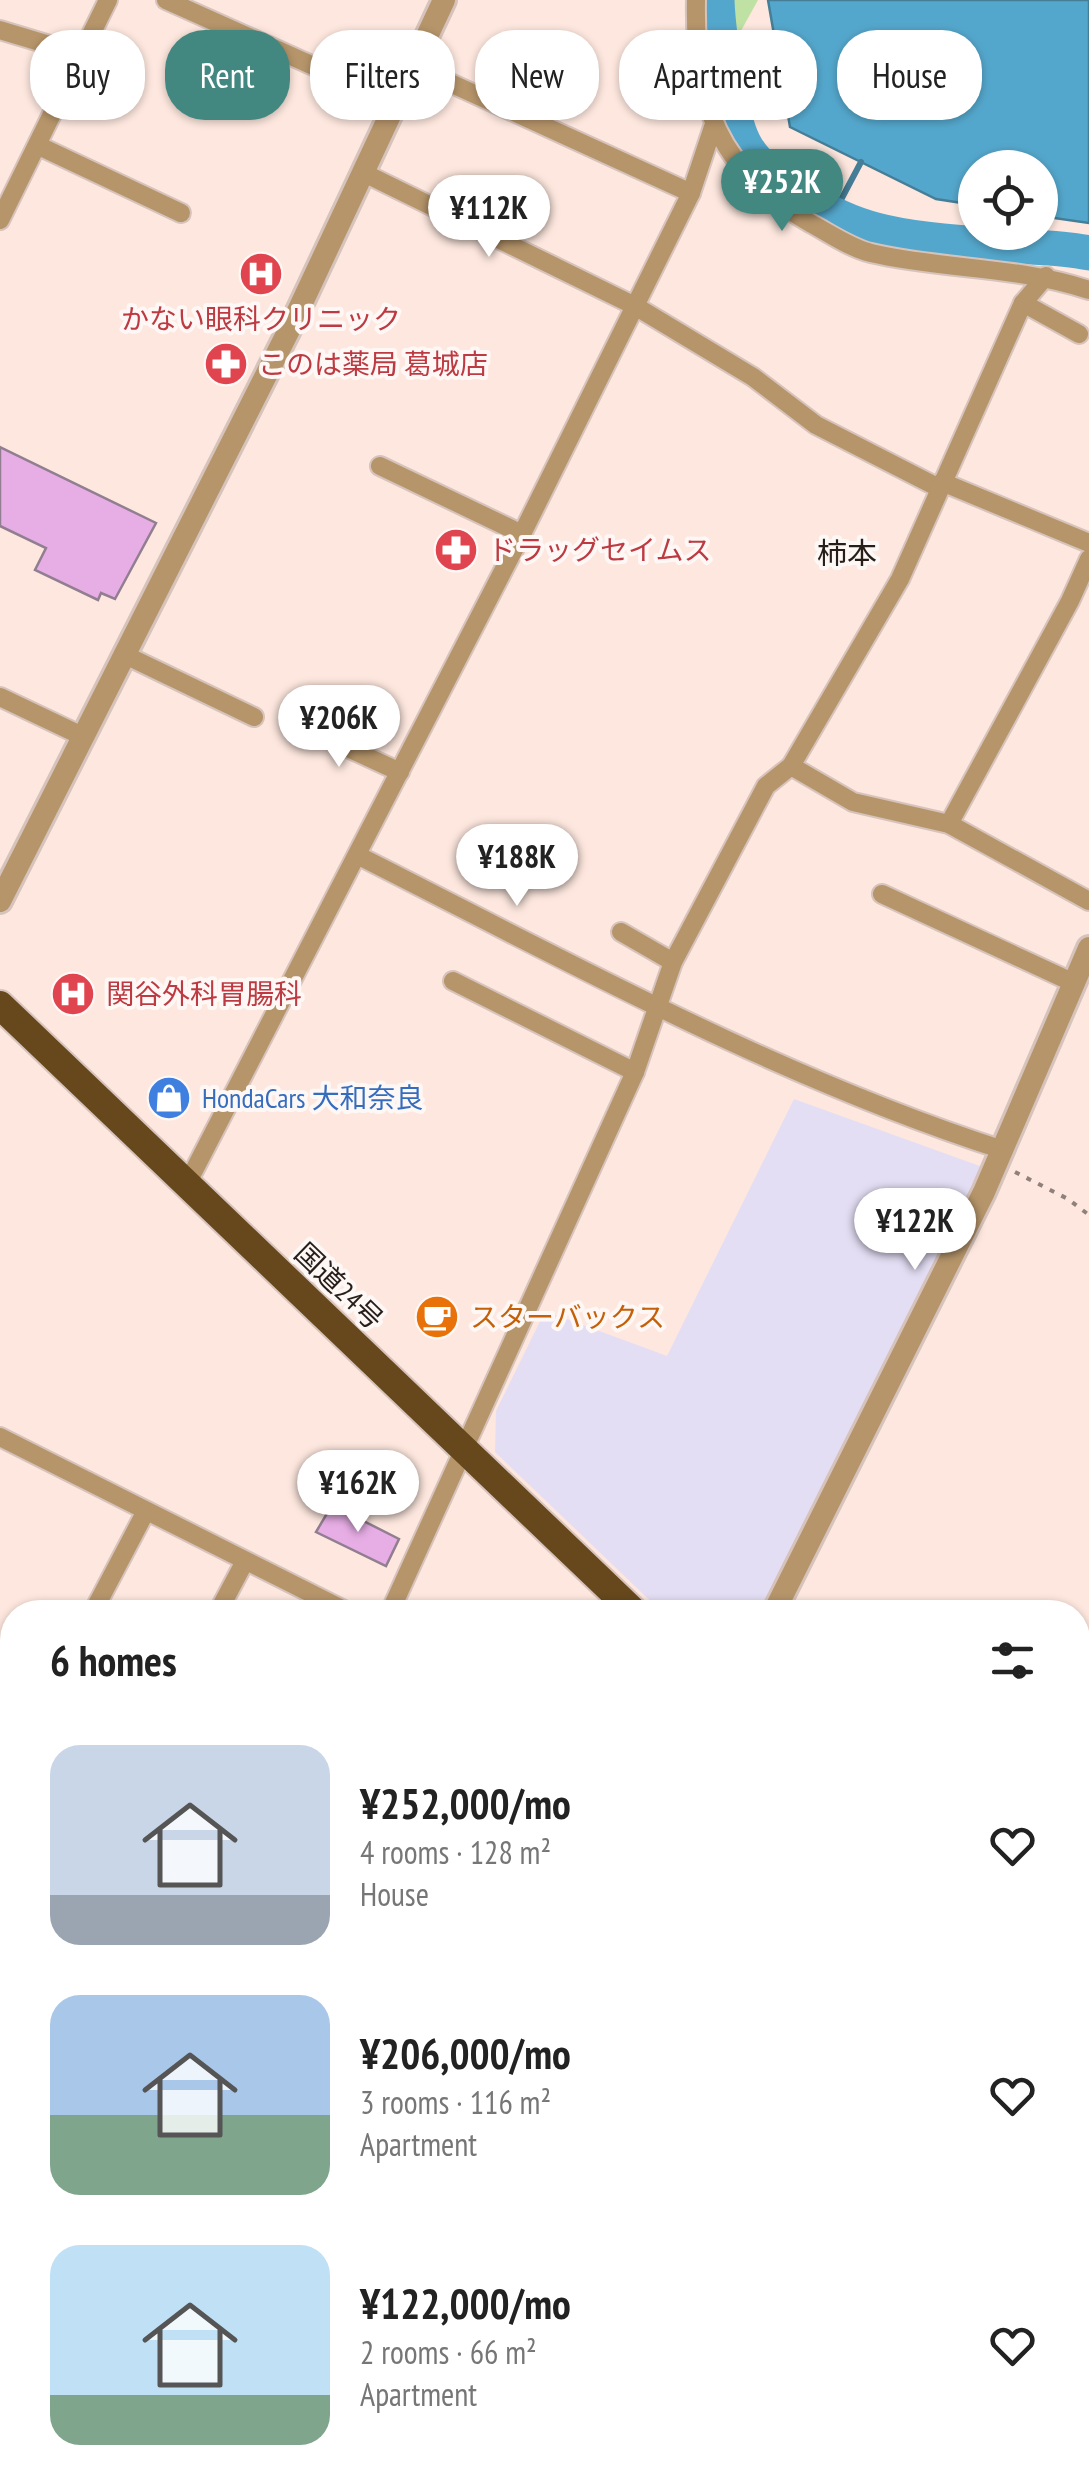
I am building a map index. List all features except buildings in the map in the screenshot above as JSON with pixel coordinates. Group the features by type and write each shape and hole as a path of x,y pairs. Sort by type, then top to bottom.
{"highway":[{"name":"国道24号","path":"0,1005 621,1600"}],"street":[{"path":"94,30 108,0"},
{"path":"166,0 310,64"},
{"path":"430,30 444,0"},
{"path":"696,0 700,54 713,127 750,182 790,211 868,252 1046,276 1089,290"},
{"path":"0,30 30,39"},
{"path":"455,85 690,193"},
{"path":"0,220 52,120"},
{"path":"0,901 292,324 388,120"},
{"path":"187,1184 522,534 690,193 713,127"},
{"path":"39,146 181,213"},
{"path":"364,173 635,306 753,377 816,425 941,485 1089,543"},
{"path":"395,1600 635,1072 672,962 766,786 791,766 900,579 1024,303 1046,276"},
{"path":"1024,303 1079,334"},
{"path":"380,466 522,534"},
{"path":"949,824 1070,602 1089,559"},
{"path":"122,654 254,717"},
{"path":"0,697 82,736"},
{"path":"298,724 400,772"},
{"path":"791,766 854,802 949,824 1089,901"},
{"path":"357,855 791,1071 1000,1156"},
{"path":"882,894 1074,983"},
{"path":"621,932 672,962"},
{"path":"780,1600 1000,1156 1089,948"},
{"path":"453,981 635,1072"},
{"path":"0,1437 323,1600"},
{"path":"98,1600 146,1511"},
{"path":"224,1600 244,1563"}],"path":[{"path":"1000,1156 1089,1214"}],"shaded area":[{"path":"794,1099 988,1169 772,1600 649,1600 495,1452 496,1411 545,1311 667,1356"}],"green space":[{"path":"722,0 758,0 741,30 723,29"}],"water":[{"path":"768,0 1089,0 1089,223 1058,219 1058,150 958,150 958,202 936,199 790,127 789,120 817,120 817,30 773,30"}],"waterway":[{"path":"717,0 726,73 739,131 753,157 784,185 841,218 890,233 1089,253"},
{"path":"834,213 861,162"}],"place":[{"name":"かない眼科クリニック","path":"261,274"},
{"name":"このは薬局 葛城店","path":"226,364"},
{"name":"ドラッグセイムス","path":"456,550"},
{"name":"関谷外科胃腸科","path":"73,994"},
{"name":"HondaCars 大和奈良","path":"169,1098"},
{"name":"スターバックス","path":"437,1317"}],"district":[{"name":"柿本","path":"847,554"}]}
